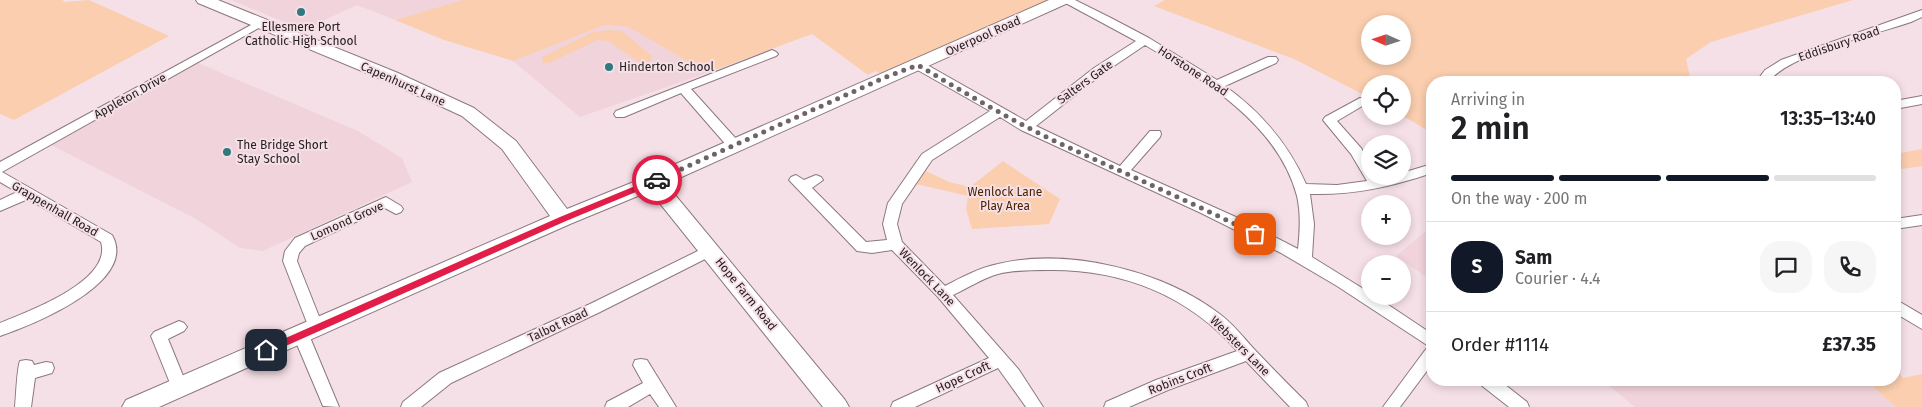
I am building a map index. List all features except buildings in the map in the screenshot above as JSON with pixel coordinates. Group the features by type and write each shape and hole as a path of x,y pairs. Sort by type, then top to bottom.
{"street":[{"name":"Capenhurst Lane","path":"204,0 392,77 468,112 509,146 563,219"},
{"name":"Overpool Road","path":"134,407 563,219 653,182 733,144 886,77 918,65 1062,0"},
{"name":"Horstone Road","path":"1066,0 1145,40 1218,84 1245,107 1266,129 1287,158 1302,189 1307,238 1304,260"},
{"name":"Eddisbury Road","path":"1766,76 1792,60 1922,14"},
{"name":"Appleton Drive","path":"0,168 260,23"},
{"name":"Salters Gate","path":"1026,126 1098,71 1145,40"},
{"path":"621,115 683,88 772,54"},
{"path":"1218,84 1272,60"},
{"path":"918,65 998,112 1191,202 1304,260 1375,303 1426,338"},
{"path":"683,88 733,144"},
{"path":"1901,104 1922,100"},
{"path":"1360,102 1329,120 1361,159"},
{"name":"Wenlock Lane","path":"998,112 933,153 915,172 895,203 890,224 895,244 944,293 1014,375 1035,407"},
{"path":"1123,171 1155,134"},
{"path":"1411,176 1426,170"},
{"name":"Grappenhall Road","path":"0,176 26,194 107,239 110,251 107,263 93,282 64,301 0,330"},
{"name":"Hope Farm Road","path":"653,182 837,407"},
{"path":"805,182 862,247 872,248 895,244"},
{"path":"1302,189 1337,190 1361,182"},
{"path":"0,206 26,194"},
{"name":"Lomond Grove","path":"308,332 290,260 292,251 300,242 386,202 396,209"},
{"path":"1901,223 1922,220"},
{"name":"Talbot Road","path":"409,407 446,378 594,308 710,250"},
{"name":"Websters Lane","path":"944,293 1001,268 1048,265 1103,269 1149,282 1175,292 1215,318 1300,407"},
{"path":"1901,309 1922,323"},
{"path":"179,327 159,336 180,388"},
{"path":"308,332 331,406"},
{"name":"Robins Croft","path":"1112,407 1249,353"},
{"name":"Hope Croft","path":"899,407 1000,360"},
{"path":"1391,407 1426,361"},
{"path":"641,365 668,407"},
{"path":"23,407 27,370 46,368"},
{"path":"612,407 653,385"},
{"path":"1500,386 1521,407"}],"shaded area":[{"name":"Ellesmere Port Catholic High School","path":"231,0 463,1 395,20 357,5 303,30"},
{"name":"Hinderton School","path":"605,25 630,27 707,73 580,117 513,61"},
{"name":"The Bridge Short Stay School","path":"198,63 358,131 402,158 412,182 263,251 240,248 196,219 51,145"},
{"path":"1426,231 1426,277 1411,266 1411,255 1397,255"},
{"path":"1609,386 1872,386 1896,407 1635,407"}],"green space":[{"path":"0,0 63,0 64,2 89,0 169,36 14,120 0,114"},
{"path":"463,0 1052,0 881,74 875,71 868,75 812,34 707,73 629,27 605,25 513,61 444,40 395,20"},
{"path":"1165,0 1853,0 1711,42 1686,59 1690,76 1426,76 1426,129 1411,121 1411,75 1361,75 1361,93 1294,59 1154,6"},
{"path":"622,31 652,56 650,63 642,64 608,41 598,40 549,63 543,63 542,57 593,32"},
{"path":"1922,149 1922,166 1901,169 1901,153"},
{"name":"Wenlock Lane Play Area","path":"1003,161 1060,199 1049,224 972,229 966,209 968,196 916,184 926,171 949,182 970,187"},
{"path":"1922,374 1922,407 1896,407 1872,386 1901,386 1901,375 1903,378"}],"way so far":[{"path":"657,180 733,144 886,77 918,65 998,112 1072,149 1183,198 1255,234"}],"place":[{"name":"Ellesmere Port Catholic High School","path":"301,12"},
{"name":"Hinderton School","path":"609,67"},
{"name":"The Bridge Short Stay School","path":"227,152"}],"route":[{"path":"266,350 563,219 657,180"}]}
